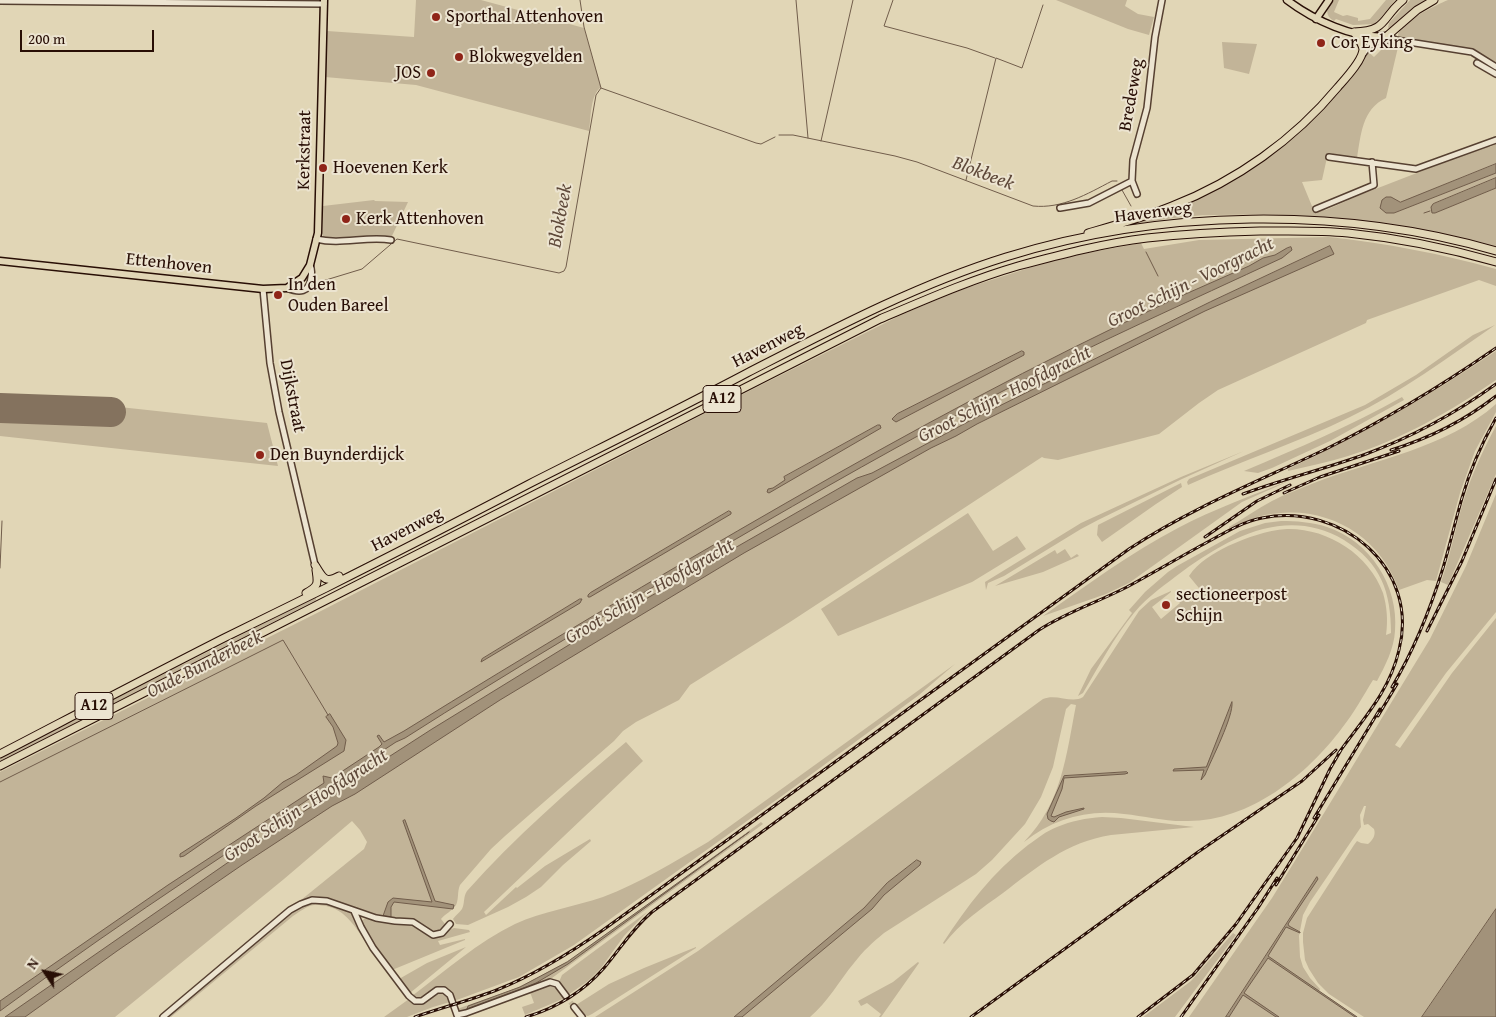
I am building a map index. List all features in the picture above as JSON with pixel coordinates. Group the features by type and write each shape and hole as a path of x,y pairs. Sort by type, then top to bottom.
{"highway":[{"path":"1354,32 1369,32 1379,27 1403,0"},
{"path":"1387,36 1387,23 1407,0"},
{"path":"1387,36 1417,10 1434,0"},
{"path":"1009,256 1173,206 1221,183 1264,156 1296,131 1332,94 1359,59 1363,50 1354,32"},
{"name":"Havenweg","path":"0,754 224,638 876,308 1009,256 1082,238 1144,227 1217,220 1287,219 1349,222 1469,243 1496,251"},
{"name":"Havenweg","path":"0,766 823,347 880,319 982,278 1086,249 1146,238 1218,232 1286,231 1346,233 1406,241 1496,262"},
{"path":"315,565 323,578 331,580 407,542 446,527"},
{"path":"224,638 313,589 318,581 315,565"}],"main road":[{"path":"1287,0 1316,19 1335,27 1380,37 1387,36"},
{"path":"1316,19 1329,0"},
{"name":"Kerkstraat","path":"286,288 302,278 310,265 320,225 324,2"},
{"name":"Ettenhoven","path":"0,262 264,289 286,288"}],"street":[{"name":"Bredeweg","path":"1137,194 1132,182 1133,160 1147,108 1155,37 1162,0"},
{"path":"0,1 324,2"},
{"path":"1387,36 1396,40"},
{"path":"1359,59 1371,43 1396,40 1472,52 1496,67"},
{"path":"1477,63 1496,74"},
{"path":"1329,156 1416,169 1496,140"},
{"path":"1316,209 1374,185 1372,162"},
{"path":"1060,208 1089,203 1132,182"},
{"path":"316,239 337,242 376,238 391,240"},
{"name":"Ettenhoven","path":"286,288 304,291 311,286 312,269 310,265"},
{"name":"Dijkstraat","path":"264,289 272,371 279,412 315,565"},
{"path":"163,1017 295,907 309,901 321,900 339,904 354,911 386,920 413,922 434,935 442,933 450,924"},
{"path":"354,911 373,948 409,996 415,1001 422,1001 438,990 444,990 450,995 456,1015 550,982 558,984 566,996"},
{"path":"574,1007 582,1017"}],"shaded area":[{"name":"Blokwegvelden","path":"416,0 481,0 584,28 601,87 593,101 589,131 416,85 325,77 327,31 414,37"},
{"path":"1056,0 1127,0 1125,6 1138,14 1154,17 1149,35 1128,29"},
{"path":"1334,0 1339,0 1334,12 1343,16 1347,15 1358,18 1358,21 1370,19 1386,0 1395,0 1376,24 1353,25 1336,19 1334,21 1328,15 1327,9"},
{"path":"1410,0 1426,0 1389,29 1389,23"},
{"path":"1448,0 1496,0 1496,65 1470,49 1408,40 1398,36 1404,26 1411,20"},
{"path":"1222,42 1257,44 1249,74 1224,68"},
{"path":"1392,42 1399,43 1386,98 1378,103 1367,116 1357,158 1328,153 1322,180 1302,182 1314,211 1326,210 1360,195 1489,145 1490,147 1496,144 1496,164 1400,202 1398,201 1394,213 1496,173 1496,178 1433,204 1435,213 1496,188 1496,247 1427,230 1392,224 1321,217 1250,214 1202,215 1120,226 1174,207 1285,142 1367,51 1374,57"},
{"path":"1496,164 1496,173 1394,213 1386,213 1380,208 1382,200 1386,197 1391,197 1400,202"},
{"path":"1496,178 1496,188 1432,213 1431,207 1433,204"},
{"path":"374,200 408,202 391,238 333,239 323,236 323,206"},
{"path":"1329,237 1413,250 1496,269 1496,286 1479,280 1367,320 1366,323 1218,390 1159,434 1058,460 1042,457 690,685 679,700 636,722 623,731 491,849 460,885 456,905 441,919 447,931 454,928 469,930 470,932 438,941 440,945 465,940 392,970 362,924 362,921 369,918 371,913 328,899 301,900 364,849 367,842 352,821 115,1017 0,1017 0,772 319,612 725,403 903,314 963,289 1075,255 1141,243 1144,249 1199,240"},
{"path":"1330,246 1334,254 1205,311 977,424 744,553 500,700 355,794 332,806 242,865 25,1017 5,1017 269,834 432,729 616,616 857,478 872,473 977,417 1210,302"},
{"path":"1291,247 1292,250 1282,258 1070,357 931,429 603,616 396,742 146,907 0,1011 0,1001 168,885 324,783 323,776 332,778 379,747 382,744 377,736 379,735 384,742 404,731 690,559 833,476 975,398 1168,302 1169,298 1172,300"},
{"path":"1495,325 1388,397 1350,417 1188,485 1189,479 1365,405 1416,375 1473,335"},
{"path":"1022,351 1024,355 896,422 892,419 897,414"},
{"path":"1496,351 1496,380 1425,424 1387,442 1348,456 1288,471 1288,469 1342,443 1446,384"},
{"path":"0,394 267,423 278,466 0,436"},
{"path":"1402,397 1404,400 1330,441 1258,473 1244,471 1344,427"},
{"path":"1496,404 1496,412 1475,451 1460,493 1436,581 1427,580 1399,590 1390,570 1364,538 1347,527 1328,519 1308,514 1287,512 1260,516 1229,528 1277,498 1314,483 1409,451 1455,432 1477,419"},
{"path":"878,425 881,428 769,493 767,492 768,489 785,480 784,477"},
{"path":"1496,426 1496,474 1448,585 1441,582 1468,487"},
{"path":"1244,451 1182,479 1081,529 1004,576 988,583 986,590 985,582 1081,523 1181,477"},
{"path":"1291,480 1242,502 1129,583 1106,594 1043,616 1109,570 1178,528 1234,502"},
{"path":"1181,483 1182,487 1102,542 1097,535 1098,525"},
{"path":"1496,494 1496,612 1446,673 1395,745 1400,748 1452,673 1496,618 1496,909 1422,1017 1364,1017 1329,994 1318,983 1305,960 1303,933 1307,918 1354,845 1357,841 1368,844 1374,837 1374,829 1368,824 1364,825 1363,820 1366,806 1364,806 1360,815 1361,827 1310,902 1303,915 1299,936 1300,957 1303,967 1320,989 1319,991 1358,1017 1189,1017 1272,898 1430,639 1466,566"},
{"path":"729,511 731,514 588,597 590,593"},
{"path":"968,513 993,551 1017,536 1026,549 972,582 838,636 821,609"},
{"path":"1281,521 1304,522 1327,527 1356,543 1368,554 1379,567 1387,582 1395,614 1395,631 1391,651 1377,681 1373,680 1346,722 1328,745 1294,778 1275,792 1255,804 1211,819 1180,821 1110,813 1084,815 1047,827 1024,842 1037,827 1055,795 1065,760 1076,705 1071,704 1066,709 1053,767 1041,797 1025,824 992,860 976,874 884,933 872,943 810,1017 595,1017 698,951 1043,699 1053,697 1079,699 1083,697 1139,611 1151,600 1171,591 1152,607 1161,619 1180,603 1176,597 1183,592 1191,602 1203,593 1189,576 1202,562 1228,546 1249,537 1287,529 1317,533 1345,546 1368,566 1376,579 1383,593 1385,603 1386,635 1391,633 1389,604 1386,592 1375,569 1357,549 1344,540 1323,530 1301,526 1280,526 1260,530 1220,547 1183,571 1145,601 1120,632 1083,693 1078,696 1091,669 1132,613 1129,610 1145,592 1168,572 1240,531 1265,523"},
{"path":"1065,549 1071,558 1077,554 1079,556 1043,572 995,586 1055,550 1057,554"},
{"path":"316,597 316,600 0,762 0,757"},
{"path":"582,599 580,603 481,662 482,659"},
{"path":"955,664 919,695 574,945 519,977 454,1001 450,992 441,987 422,999 412,996 475,948 501,931 536,916 603,897 617,891 657,872 708,842"},
{"path":"1232,702 1232,709 1226,727 1201,780 1204,770 1173,771 1174,769 1206,767"},
{"path":"330,714 346,740 344,751 256,806 180,857 180,854 236,818 283,782 337,746 338,743 333,727 326,717"},
{"path":"626,742 643,761 484,912 486,915 516,887 545,866 590,839 591,841 541,887 526,897 468,925 456,924 453,919 462,909 467,891 485,871 544,814"},
{"path":"1127,772 1125,774 1064,778 1062,789 1051,816 1054,817 1066,812 1084,809 1059,817 1054,822 1048,819 1047,814 1064,776"},
{"path":"1102,817 1194,827 1111,835 1080,843 1053,857 979,910 943,943 981,890 1015,855 1049,831 1062,825 1079,820"},
{"path":"405,820 435,901 454,905 453,909 394,902 391,907 391,917 383,916 388,902 393,898 432,902 403,821"},
{"path":"761,822 763,824 552,978 461,1012 457,1009 514,989 575,957"},
{"path":"749,832 568,964 536,983 467,1009 468,1006 520,987 567,962"},
{"path":"917,860 921,862 920,865 884,895 872,909 742,1017 734,1017 864,908 887,883"},
{"path":"1317,877 1318,879 1288,924 1300,933 1286,927 1268,956 1357,1017 1268,958 1244,993 1279,1017 1276,1017 1243,995 1229,1017 1226,1017"},
{"path":"312,903 326,903 351,911 367,941 345,915 333,908 314,905 303,909 171,1017 165,1017 290,914"},
{"path":"1496,909 1496,1017 1422,1017"},
{"path":"647,912 624,936 601,968 588,981 568,995 559,982 562,975"},
{"path":"1233,933 1236,935 1175,1017 1143,1017 1191,981"},
{"path":"466,947 410,993 399,979 427,963"},
{"path":"696,947 588,1016 584,1015 576,1005 609,984"},
{"path":"918,962 881,1017 879,1017 881,1014 867,1003 861,1006 858,1001 893,982"},
{"path":"555,985 565,998 525,1015 522,1007 534,1003 530,992"},
{"path":"439,992 444,992 450,1002 407,1017 384,1017 409,999 422,1003"}],"waterway":[{"path":"580,0 584,27 601,88"},
{"path":"796,0 808,138"},
{"path":"821,141 853,0"},
{"path":"893,0 884,26 967,48 995,58"},
{"path":"966,180 996,58 1022,68 1043,5"},
{"name":"Blokbeek","path":"316,283 362,269 397,239 559,273 564,271 596,95 601,88 756,143 761,144 775,137"},
{"name":"Blokbeek","path":"779,135 793,135 917,162 1033,206 1064,203 1112,181 1117,181"},
{"name":"Blokbeek","path":"1122,190 1131,206"},
{"path":"1424,213 1430,211"},
{"name":"Blokbeek","path":"1146,252 1158,276"},
{"name":"Oude Bunderbeek","path":"0,568 2,521"},
{"name":"Oude Bunderbeek","path":"0,782 283,640 328,715"}],"runway":[{"path":"0,408 111,412"}],"tunnel":[{"path":"566,996 574,1007"}],"railway":[{"path":"415,1017 499,989 526,977 565,955 603,930 1129,549 1201,508 1370,426 1434,389 1496,348"},
{"path":"1243,494 1351,459 1400,440 1465,405 1496,384"},
{"path":"1391,450 1446,428 1496,396"},
{"path":"1392,687 1414,644 1433,599 1469,477 1481,447 1496,418"},
{"path":"1284,493 1320,477 1399,451"},
{"path":"1427,631 1462,561 1496,479"},
{"path":"1205,537 1257,501 1290,485"},
{"path":"526,1017 548,1009 578,992 596,977 632,932 652,912 1039,630 1060,618 1127,587 1194,549 1247,522 1262,518 1291,516 1320,520 1346,531 1368,547 1386,568 1398,593 1402,620 1399,650 1389,680 1374,705 1338,754"},
{"path":"1378,716 1397,684"},
{"path":"1314,818 1380,709"},
{"path":"971,1017 1198,852 1302,781 1336,750"},
{"path":"1138,1017 1193,975 1236,924 1297,838 1341,750"},
{"path":"1276,885 1319,815"},
{"path":"1181,1017 1277,878"}],"place":[{"name":"Sporthal Attenhoven","path":"436,17"},
{"name":"Cor Eyking","path":"1321,43"},
{"name":"Blokwegvelden","path":"459,57"},
{"name":"JOS","path":"431,73"},
{"name":"Hoevenen Kerk","path":"323,168"},
{"name":"Kerk Attenhoven","path":"346,219"},
{"name":"In den Ouden Bareel","path":"278,295"},
{"name":"Den Buynderdijck","path":"260,455"},
{"name":"sectioneerpost Schijn","path":"1166,605"}],"water label":[{"name":"Groot Schijn - Voorgracht","path":"1191,283"},
{"name":"Groot Schijn - Hoofdgracht","path":"1005,395"},
{"name":"Groot Schijn - Hoofdgracht","path":"650,592"},
{"name":"Groot Schijn - Hoofdgracht","path":"306,806"}]}
